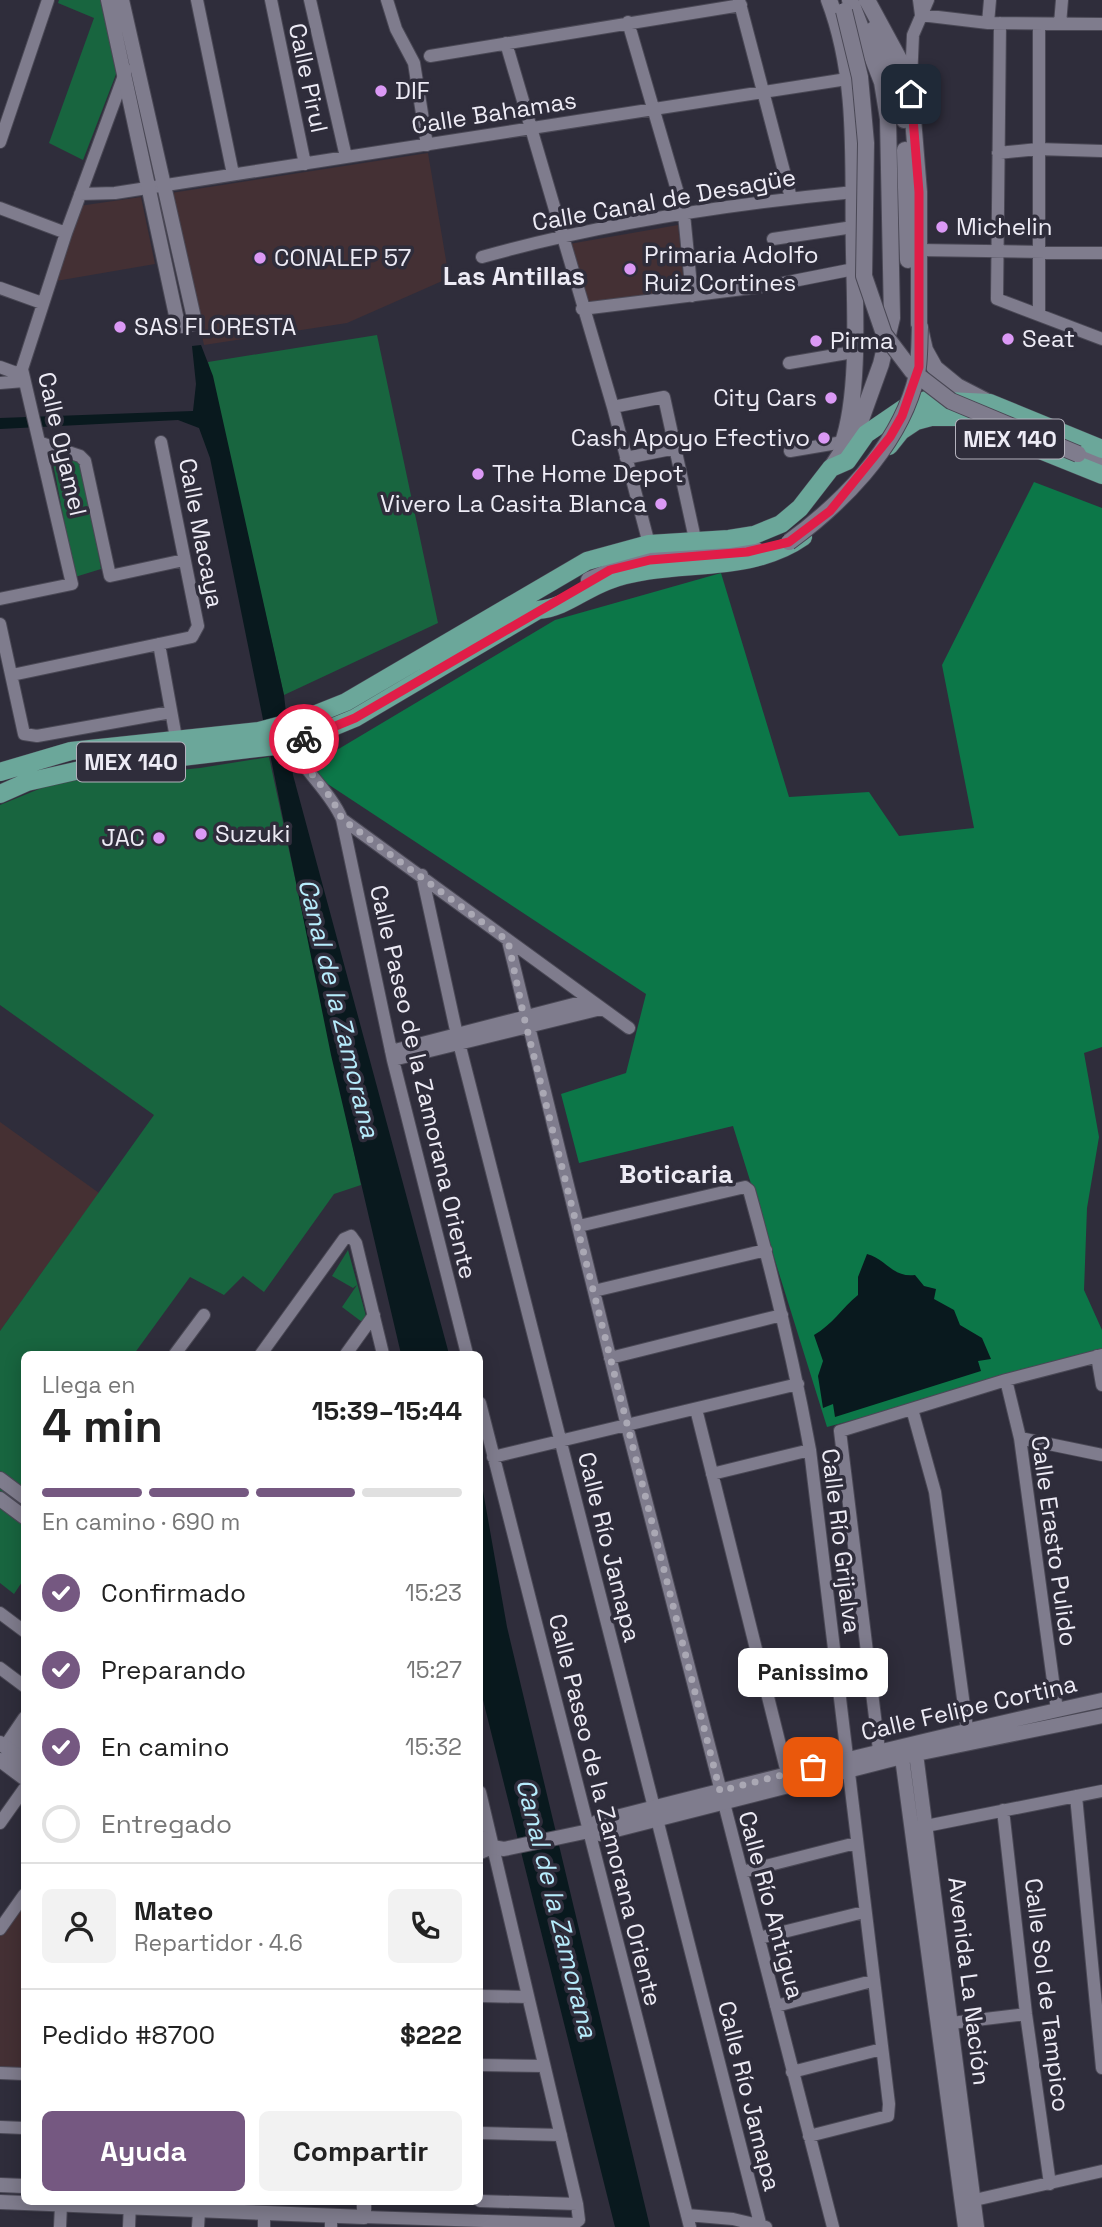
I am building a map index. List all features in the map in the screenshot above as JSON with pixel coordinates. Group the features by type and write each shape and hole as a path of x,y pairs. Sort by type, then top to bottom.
{"main road":[{"path":"829,0 843,45 856,139 853,352 843,442 830,469"},
{"path":"866,0 905,70 911,94 919,192 920,327"},
{"path":"866,0 898,88 905,125 909,291 925,350 936,368 957,386 990,403"},
{"path":"830,469 859,425 881,364 892,318 888,119 882,82 845,4"},
{"name":"MEX 140","path":"845,4 860,77 866,143 864,276 884,334 912,371 951,401 1102,464"},
{"path":"854,277 892,285"},
{"name":"MEX 140","path":"0,772 71,751 176,738 262,739 291,744 355,718 591,579 626,565 747,552 789,542 830,511 890,437 914,387 919,367 920,327"},
{"name":"MEX 140","path":"0,794 27,782 67,772 262,739 346,702 569,570 618,550 695,539 729,540 754,535 781,524 800,508 830,469 847,461 866,434 907,406 926,400 990,403 1102,449"},
{"name":"MEX 140","path":"538,610 554,608 606,582 639,571 733,562 787,548 841,507 901,431 916,421 958,417 1102,475"},
{"path":"830,469 858,486"}],"street":[{"path":"0,142 48,0"},
{"path":"108,0 130,69"},
{"path":"122,0 130,69 155,187 177,320 182,326 193,324 194,317 155,187"},
{"path":"197,0 233,174"},
{"name":"Calle Pirul","path":"271,0 304,164"},
{"path":"310,0 346,158"},
{"path":"387,0 396,29 414,63 433,144"},
{"path":"919,0 921,15"},
{"path":"911,94 911,43 928,0"},
{"path":"990,0 994,23 998,153 997,299 1102,339"},
{"path":"1060,24 1062,0"},
{"path":"430,57 740,2 791,198"},
{"path":"921,15 994,23 1102,24"},
{"path":"628,22 684,214 692,296"},
{"path":"1039,314 1037,253 1040,24"},
{"path":"506,43 560,235 613,407 649,544"},
{"name":"Calle Oyamel","path":"0,599 72,584 41,443 23,378 23,362 80,194 130,69"},
{"name":"Calle Bahamas","path":"155,187 847,79"},
{"path":"998,153 1038,149 1102,151"},
{"path":"80,194 155,187"},
{"name":"Calle Canal de Desagüe","path":"482,257 560,235 791,198 855,192"},
{"path":"0,208 66,233"},
{"path":"772,239 853,227"},
{"path":"919,250 1102,253"},
{"path":"582,309 854,277"},
{"path":"0,288 42,303"},
{"path":"789,363 853,352"},
{"path":"0,366 23,378"},
{"path":"0,383 23,378"},
{"path":"613,407 664,397 695,539"},
{"name":"Calle Macaya","path":"159,644 192,636 198,626 161,442"},
{"path":"790,451 843,442"},
{"path":"41,443 80,456 85,461 110,576 184,560"},
{"path":"626,458 676,447"},
{"path":"0,624 24,734 37,736 171,712"},
{"path":"12,675 159,644 176,738"},
{"path":"291,744 295,753 332,799 342,819 629,1028"},
{"name":"Calle Paseo de la Zamorana Oriente","path":"342,819 392,1055 466,1351"},
{"name":"Calle Río Jamapa","path":"422,875 458,1040 763,2226"},
{"name":"Calle Río Antigua","path":"508,941 721,1798 833,2227"},
{"path":"392,1055 526,1022 589,1000"},
{"path":"526,1022 601,1009"},
{"name":"Calle Río Grijalva","path":"579,1226 745,1186 749,1190 766,1250 798,1384 865,1761 856,1843 888,2116 809,2136"},
{"path":"263,1351 344,1239 351,1236 356,1243 382,1351"},
{"path":"594,1291 766,1250"},
{"path":"177,1351 204,1315"},
{"path":"348,1351 374,1315"},
{"path":"610,1358 782,1315"},
{"path":"865,1761 840,1430 1100,1355 1102,1385"},
{"name":"Calle Erasto Pulido","path":"1006,1380 1020,1438 1057,1710"},
{"path":"493,1457 798,1384"},
{"path":"696,1409 787,1773"},
{"path":"912,1409 936,1492 967,1728"},
{"name":"Calle Paseo de la Zamorana Oriente","path":"483,1415 689,2221"},
{"path":"1020,1438 1102,1455"},
{"path":"712,1474 810,1450"},
{"path":"0,1479 21,1495"},
{"path":"0,1499 21,1515"},
{"path":"0,1613 21,1629"},
{"path":"0,1668 21,1684"},
{"name":"Calle Felipe Cortina","path":"908,1750 967,1728 1102,1700"},
{"name":"Calle Felipe Cortina","path":"865,1761 908,1750 1102,1716"},
{"path":"9,1753 21,1725"},
{"path":"9,1753 21,1740"},
{"name":"Avenida La Nación","path":"908,1750 968,2202 977,2227"},
{"path":"9,1753 21,1772"},
{"path":"486,1849 517,1847 559,1839 589,1831 597,1822 655,1814 865,1761"},
{"path":"721,1798 787,1773 865,1761"},
{"path":"919,1828 1102,1791"},
{"path":"0,1823 21,1793"},
{"path":"1076,1796 1099,2008 1102,2068"},
{"name":"Calle Sol de Tampico","path":"1003,1810 1026,2014 1050,2184"},
{"path":"60,2227 61,2205 130,2205 264,2221 331,2222 347,2209 364,2217 403,2223 577,2223 577,2204 561,2135 528,1997 486,1849 483,1820"},
{"path":"742,1872 856,1843"},
{"path":"0,1928 21,1899"},
{"path":"759,1938 864,1912"},
{"path":"776,2006 872,1981"},
{"path":"483,1996 528,1997"},
{"path":"946,2024 1026,2014"},
{"path":"792,2072 882,2049"},
{"path":"483,2065 544,2066"},
{"path":"0,2073 21,2074"},
{"path":"0,2127 21,2128"},
{"path":"483,2133 561,2135"},
{"path":"968,2202 1102,2171"},
{"path":"0,2185 21,2186"},
{"path":"483,2201 577,2204"},
{"path":"0,2202 21,2203"},
{"name":"Avenida La Nación","path":"965,2227 968,2202"},
{"path":"129,2227 130,2205"},
{"path":"364,2205 364,2217"},
{"path":"198,2227 199,2212"},
{"path":"689,2221 763,2226"}],"shaded area":[{"path":"428,153 449,278 347,323 204,345 171,193"},
{"path":"141,197 155,264 56,281 79,206"},
{"name":"Primaria Adolfo Ruiz Cortines","path":"678,225 685,294 587,302 569,244"},
{"path":"0,1122 99,1193 0,1331"},
{"path":"21,1904 21,2070 0,2069 0,1932"}],"green space":[{"path":"59,0 103,0 118,69 83,160 49,143 94,18 58,3"},
{"path":"377,335 438,623 284,695 208,362"},
{"path":"51,453 83,464 101,569 75,577"},
{"path":"1034,482 1102,508 1102,1047 1084,1053 1099,1137 1087,1208 1084,1290 1102,1330 1102,1354 827,1427 733,1126 579,1163 561,1094 626,1073 646,994 305,769 555,620 721,573 789,797 869,792 899,836 974,828 942,665"},
{"path":"269,757 361,1185 334,1194 264,1292 243,1276 224,1295 190,1277 136,1351 21,1351 21,1584 14,1594 0,1583 0,1331 154,1115 0,1005 0,805 56,782 200,768"},
{"path":"348,1250 366,1316 362,1322 342,1307 357,1285 353,1288 332,1276"}],"water":[{"name":"Canal de la Zamorana","path":"201,345 213,376 284,695 293,775 448,1351 400,1351 331,1055 210,458 199,428 178,420 0,429 0,418 193,411 196,384 192,346"},
{"path":"867,1254 901,1274 915,1275 924,1286 936,1289 934,1299 954,1310 960,1325 982,1338 991,1359 978,1361 981,1371 835,1417 833,1404 823,1408 818,1376 823,1361 814,1335 858,1295 858,1277"},
{"name":"Canal de la Zamorana","path":"483,1491 507,1627 650,2227 615,2227 483,1700"}],"way so far":[{"path":"304,739 292,744 295,753 325,788 342,819 422,875 508,941 524,1017 720,1791 813,1767"}],"place":[{"name":"DIF","path":"381,91"},
{"name":"Michelin","path":"942,227"},
{"name":"CONALEP 57","path":"260,258"},
{"name":"Primaria Adolfo Ruiz Cortines","path":"630,269"},
{"name":"SAS FLORESTA","path":"120,327"},
{"name":"Seat","path":"1008,339"},
{"name":"Pirma","path":"816,341"},
{"name":"City Cars","path":"831,398"},
{"name":"Cash Apoyo Efectivo","path":"824,438"},
{"name":"The Home Depot","path":"478,474"},
{"name":"Vivero La Casita Blanca","path":"661,504"},
{"name":"Suzuki","path":"201,834"},
{"name":"JAC","path":"159,838"},
{"name":"Panissimo","path":"813,1767"}],"district":[{"name":"Las Antillas","path":"514,276"},
{"name":"Boticaria","path":"676,1174"}],"route":[{"path":"304,739 355,718 610,570 650,560 747,552 789,542 830,511 862,475 890,437 902,416 919,367 919,192 911,94"}]}
